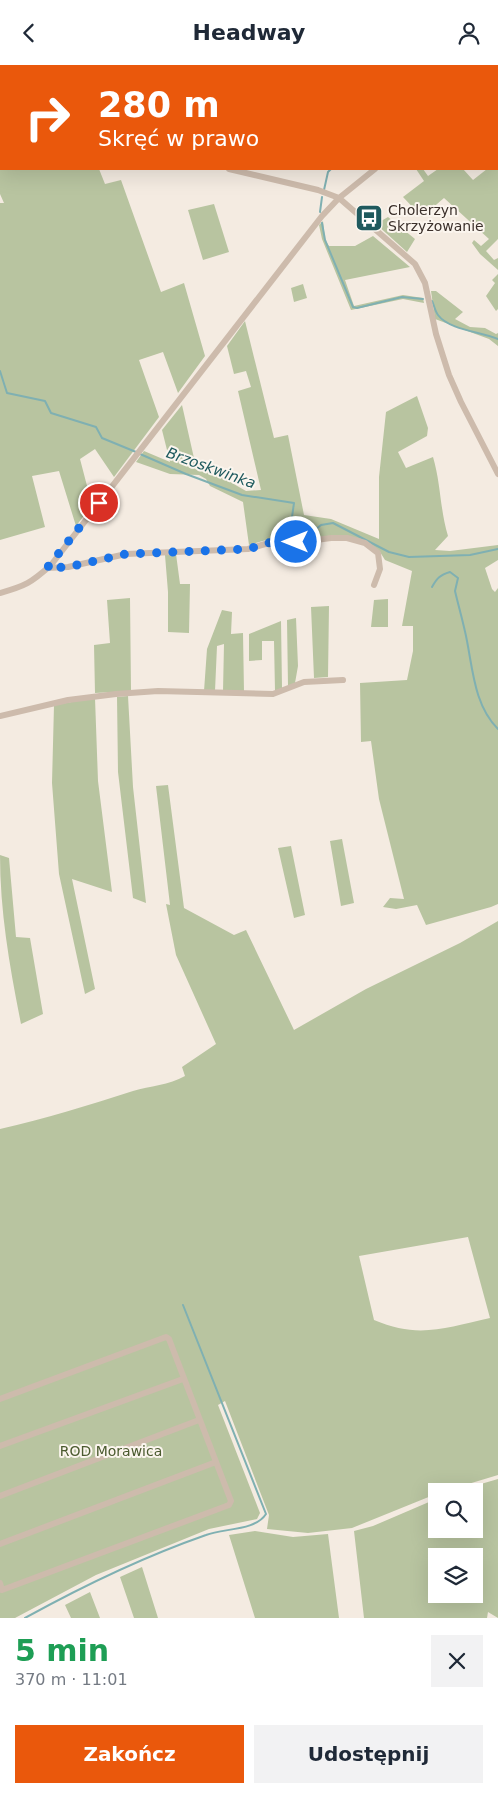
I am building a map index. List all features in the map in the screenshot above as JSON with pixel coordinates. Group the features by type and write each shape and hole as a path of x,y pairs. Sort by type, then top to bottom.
{"street":[{"path":"233,170 318,190 339,198 415,264 425,283 436,334 450,375 461,402 498,474"},
{"path":"0,593 28,584 47,568 322,215 339,198 374,170"},
{"path":"47,568 68,567 126,554 248,549 272,542 301,542 347,538 365,543 378,553 380,569 374,585"},
{"path":"0,716 68,700 116,694 158,691 273,694 304,682 343,680"},
{"path":"0,1399 166,1337 169,1339 231,1501 229,1505 2,1590 0,1583"},
{"path":"0,1446 183,1379"},
{"path":"0,1496 200,1420"},
{"path":"0,1544 216,1462"}],"green space":[{"path":"0,170 99,170 105,184 121,180 161,292 184,283 205,356 178,393 163,352 139,360 159,417 114,477 95,449 80,459 92,505 76,526 59,471 32,476 45,527 0,540 0,203 4,203 0,194"},
{"path":"417,170 424,170 428,176 437,170 464,170 473,180 486,170 498,170 498,239 486,251 494,260 498,258 498,270 480,254 472,243 474,240 481,246 489,239 444,198 422,217 403,197 424,181"},
{"path":"214,204 229,252 203,260 188,210"},
{"path":"388,217 415,239 407,252 376,224"},
{"path":"323,221 325,240 329,246 355,246 373,236 410,267 345,280 354,306 403,295 423,298 424,303 403,299 351,310 322,239 319,225"},
{"path":"498,274 498,309 496,311 486,296 495,283 492,280"},
{"path":"303,284 307,298 294,302 291,288"},
{"path":"431,291 436,291 463,312 455,319 470,327 485,328 496,334 498,333 498,346 489,339 435,319"},
{"path":"245,321 274,438 288,435 304,515 331,519 379,539 379,477 386,412 417,396 428,428 427,436 398,452 406,468 433,457 448,536 435,550 450,551 498,545 498,560 485,568 492,589 495,592 498,588 498,904 491,907 426,925 417,905 396,909 383,907 390,898 404,899 379,799 371,741 361,742 360,683 407,680 413,651 413,626 402,626 412,571 385,560 380,552 347,536 301,539 273,538 249,545 243,502 210,486 206,479 199,475 170,474 136,462 144,451 170,462 162,430 182,405 196,467 211,471 246,491 261,490 238,391 251,387 246,371 234,374 227,346"},
{"path":"176,554 180,584 190,584 189,633 168,632 168,592 165,555"},
{"path":"130,598 131,691 95,693 94,645 110,643 107,600"},
{"path":"388,599 388,627 371,627 374,600"},
{"path":"329,606 328,677 314,678 311,607"},
{"path":"222,610 232,612 231,634 243,633 244,692 223,691 224,644 217,646 215,691 204,691 207,649"},
{"path":"296,618 298,666 295,683 288,686 287,620"},
{"path":"281,621 282,688 275,691 274,641 262,641 262,660 249,661 249,634"},
{"path":"128,696 133,787 146,903 133,898 118,772 117,697"},
{"path":"95,698 98,781 112,892 72,879 95,989 85,994 59,874 52,783 54,705"},
{"name":"ROD Morawica","path":"168,785 184,908 234,935 246,930 294,1030 366,989 460,943 498,921 498,1475 472,1483 428,1483 428,1497 352,1528 308,1533 267,1529 269,1515 225,1401 218,1405 260,1513 257,1519 209,1529 96,1575 15,1618 0,1618 0,1129 179,1079 185,1076 182,1067 216,1044 176,955 166,904 170,905 156,786","holes":["468,1237 490,1318 432,1330 404,1329 374,1320 359,1256"]},
{"path":"342,839 354,903 341,906 330,841"},
{"path":"291,846 305,915 294,918 278,848"},
{"path":"0,855 9,858 16,937 30,938 43,1014 21,1024 4,919"},
{"path":"498,1479 498,1618 488,1612 487,1618 364,1618 354,1531 373,1526 428,1502 428,1538 483,1538 483,1483"},
{"path":"255,1531 293,1537 328,1534 339,1618 255,1618 229,1535"},
{"path":"142,1567 158,1618 134,1618 120,1577"},
{"path":"90,1592 100,1618 71,1618 65,1605"}],"waterway":[{"path":"324,190 330,170"},
{"path":"320,212 322,197"},
{"path":"322,223 325,240 353,307 357,308 402,297 423,299"},
{"path":"432,301 436,312 443,320 466,330 498,339"},
{"name":"Brzoskwinka","path":"0,371 7,393 45,401 51,413 96,427 102,438 136,452"},
{"name":"Brzoskwinka","path":"140,454 242,495 294,503 290,531 310,534 321,525 333,523 389,552 409,557 470,555 498,549"},
{"path":"432,587 439,577 447,573 450,572 458,578 455,591 476,688 484,710 498,729"},
{"path":"25,1618 91,1583 136,1562 206,1535 247,1526 255,1523 266,1514 183,1305"}],"place":[{"name":"Cholerzyn Skrzyżowanie","path":"369,218"}],"route":[{"path":"99,503 47,568 68,567 126,554 248,549 272,542 296,542"}]}
